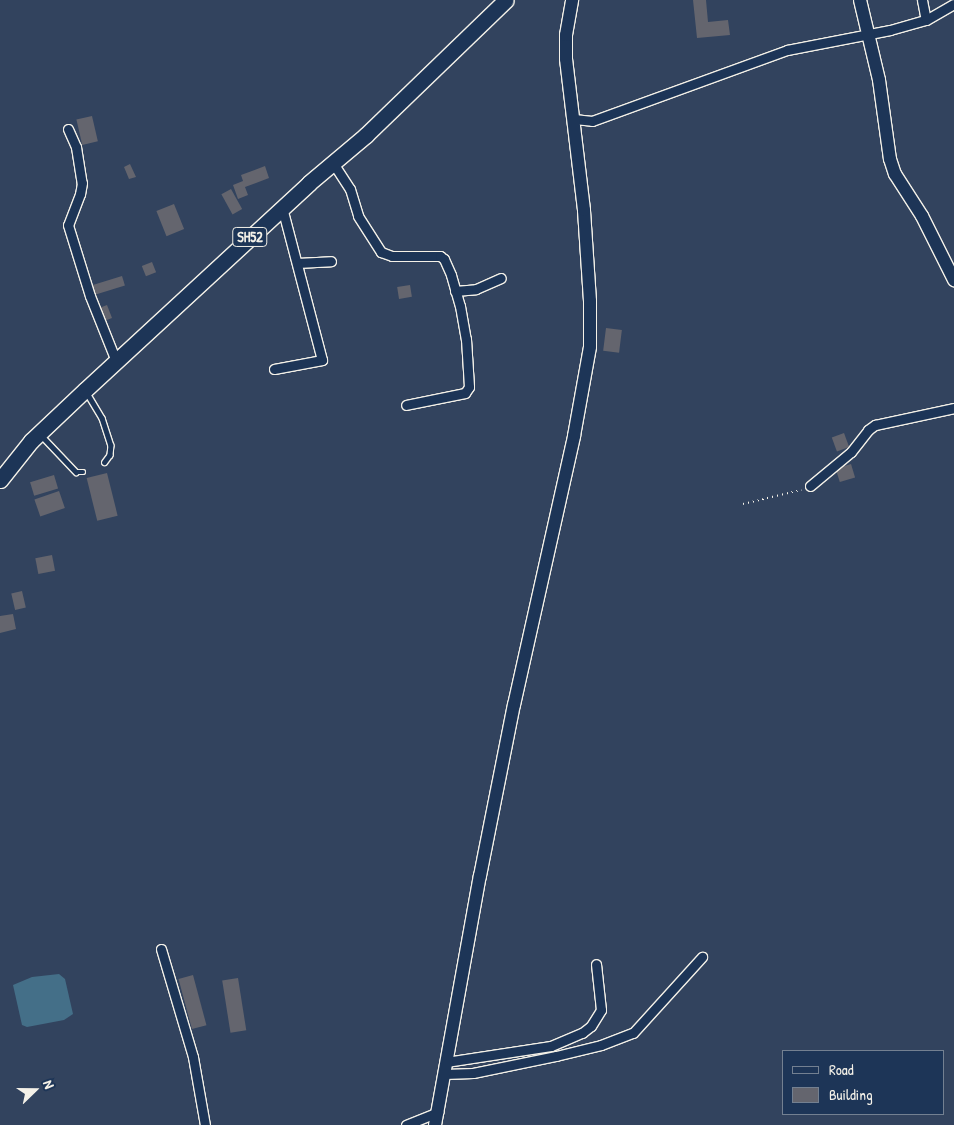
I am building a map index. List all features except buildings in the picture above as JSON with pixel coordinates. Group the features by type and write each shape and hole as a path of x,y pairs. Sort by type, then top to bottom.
{"main road":[{"name":"SH52","path":"0,480 39,433 282,207 366,135 506,0"},
{"path":"435,1125 514,705 574,436 590,347 590,301 574,119 566,59 566,35 572,0"},
{"path":"860,0 879,80 890,159 895,174 922,216 954,280"}],"street":[{"path":"922,0 926,20"},
{"path":"574,119 592,121 787,50 890,30 926,20 954,4"},
{"path":"68,129 76,147 82,183 80,194 68,226 90,296 116,361"},
{"path":"333,163 350,190 358,216 381,252 392,256 440,256 444,259 456,291 466,339 468,387 465,393 406,405"},
{"path":"274,369 322,360 282,207"},
{"path":"297,263 331,261"},
{"path":"456,291 476,289 490,285 501,278"},
{"path":"810,486 851,452 874,425 954,408"},
{"path":"161,949 193,1057 206,1125"},
{"path":"446,1068 473,1073 601,1045 633,1033 702,957"},
{"path":"446,1068 551,1046 582,1033 591,1026 601,1010 596,964"},
{"path":"406,1125 438,1112"}],"lane":[{"path":"85,390 102,418 111,445 110,455 105,462"},
{"path":"39,433 76,472 83,472"}],"path":[{"path":"743,504 796,493 810,486"}],"water":[{"path":"59,974 65,979 73,1014 64,1020 27,1027 22,1025 13,985 32,977"}]}
